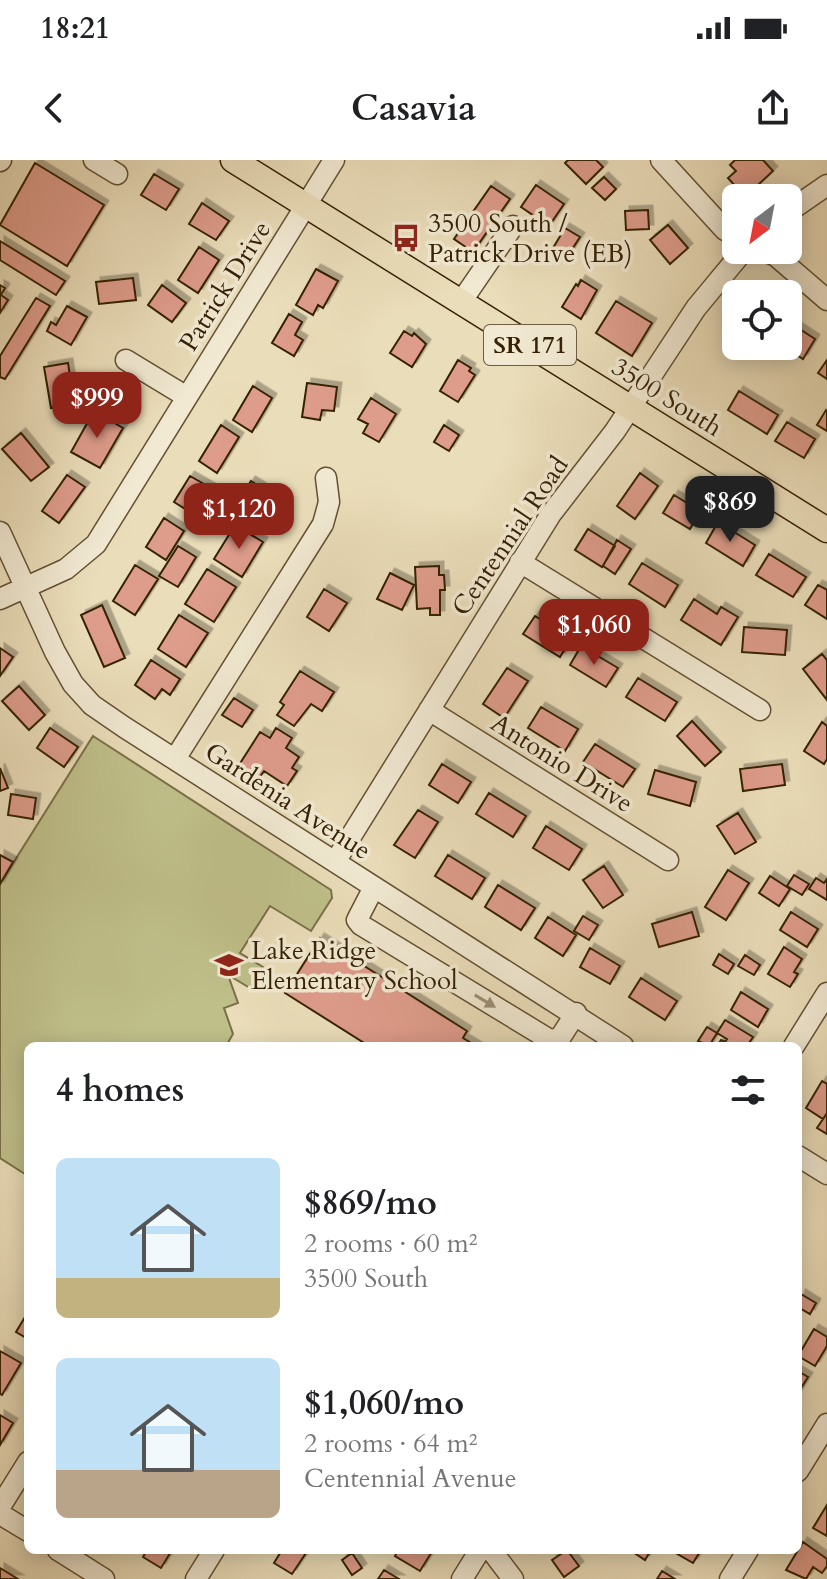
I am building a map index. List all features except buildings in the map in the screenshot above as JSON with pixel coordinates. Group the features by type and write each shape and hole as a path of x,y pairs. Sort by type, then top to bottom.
{"main road":[{"name":"3500 South","path":"233,160 827,530"}],"street":[{"path":"94,160 117,174"},
{"name":"Patrick Drive","path":"0,599 66,569 96,544 334,160"},
{"path":"661,160 722,227"},
{"path":"802,202 827,185"},
{"path":"461,302 513,226"},
{"name":"Centennial Road","path":"335,862 551,514 631,408 696,308 732,264"},
{"path":"785,264 827,300"},
{"path":"126,360 187,397"},
{"path":"175,759 323,524 329,502 326,478"},
{"name":"Gardenia Avenue","path":"0,532 55,652 73,684 92,705 617,1042"},
{"path":"520,562 760,710"},
{"name":"Antonio Drive","path":"429,710 668,860"},
{"path":"374,887 358,915 361,925 550,1040 560,1038 576,1013"},
{"path":"796,1042 827,993"},
{"path":"802,1158 827,1174"},
{"path":"802,1465 827,1424"},
{"path":"0,1507 24,1468"},
{"path":"0,1514 24,1529"},
{"path":"64,1554 104,1579"},
{"path":"196,1579 212,1554"},
{"path":"462,1579 478,1554"},
{"path":"494,1554 513,1579"},
{"path":"730,1579 746,1554"}],"green space":[{"name":"Lake Ridge Elementary School","path":"93,736 331,890 332,898 311,931 270,906 240,953 263,967 250,988 228,975 238,1003 224,1008 233,1034 228,1042 24,1042 24,1173 0,1158 0,884"}],"place":[{"name":"3500 South / Patrick Drive (EB)","path":"406,238"},
{"name":"Lake Ridge Elementary School","path":"229,965"}]}
